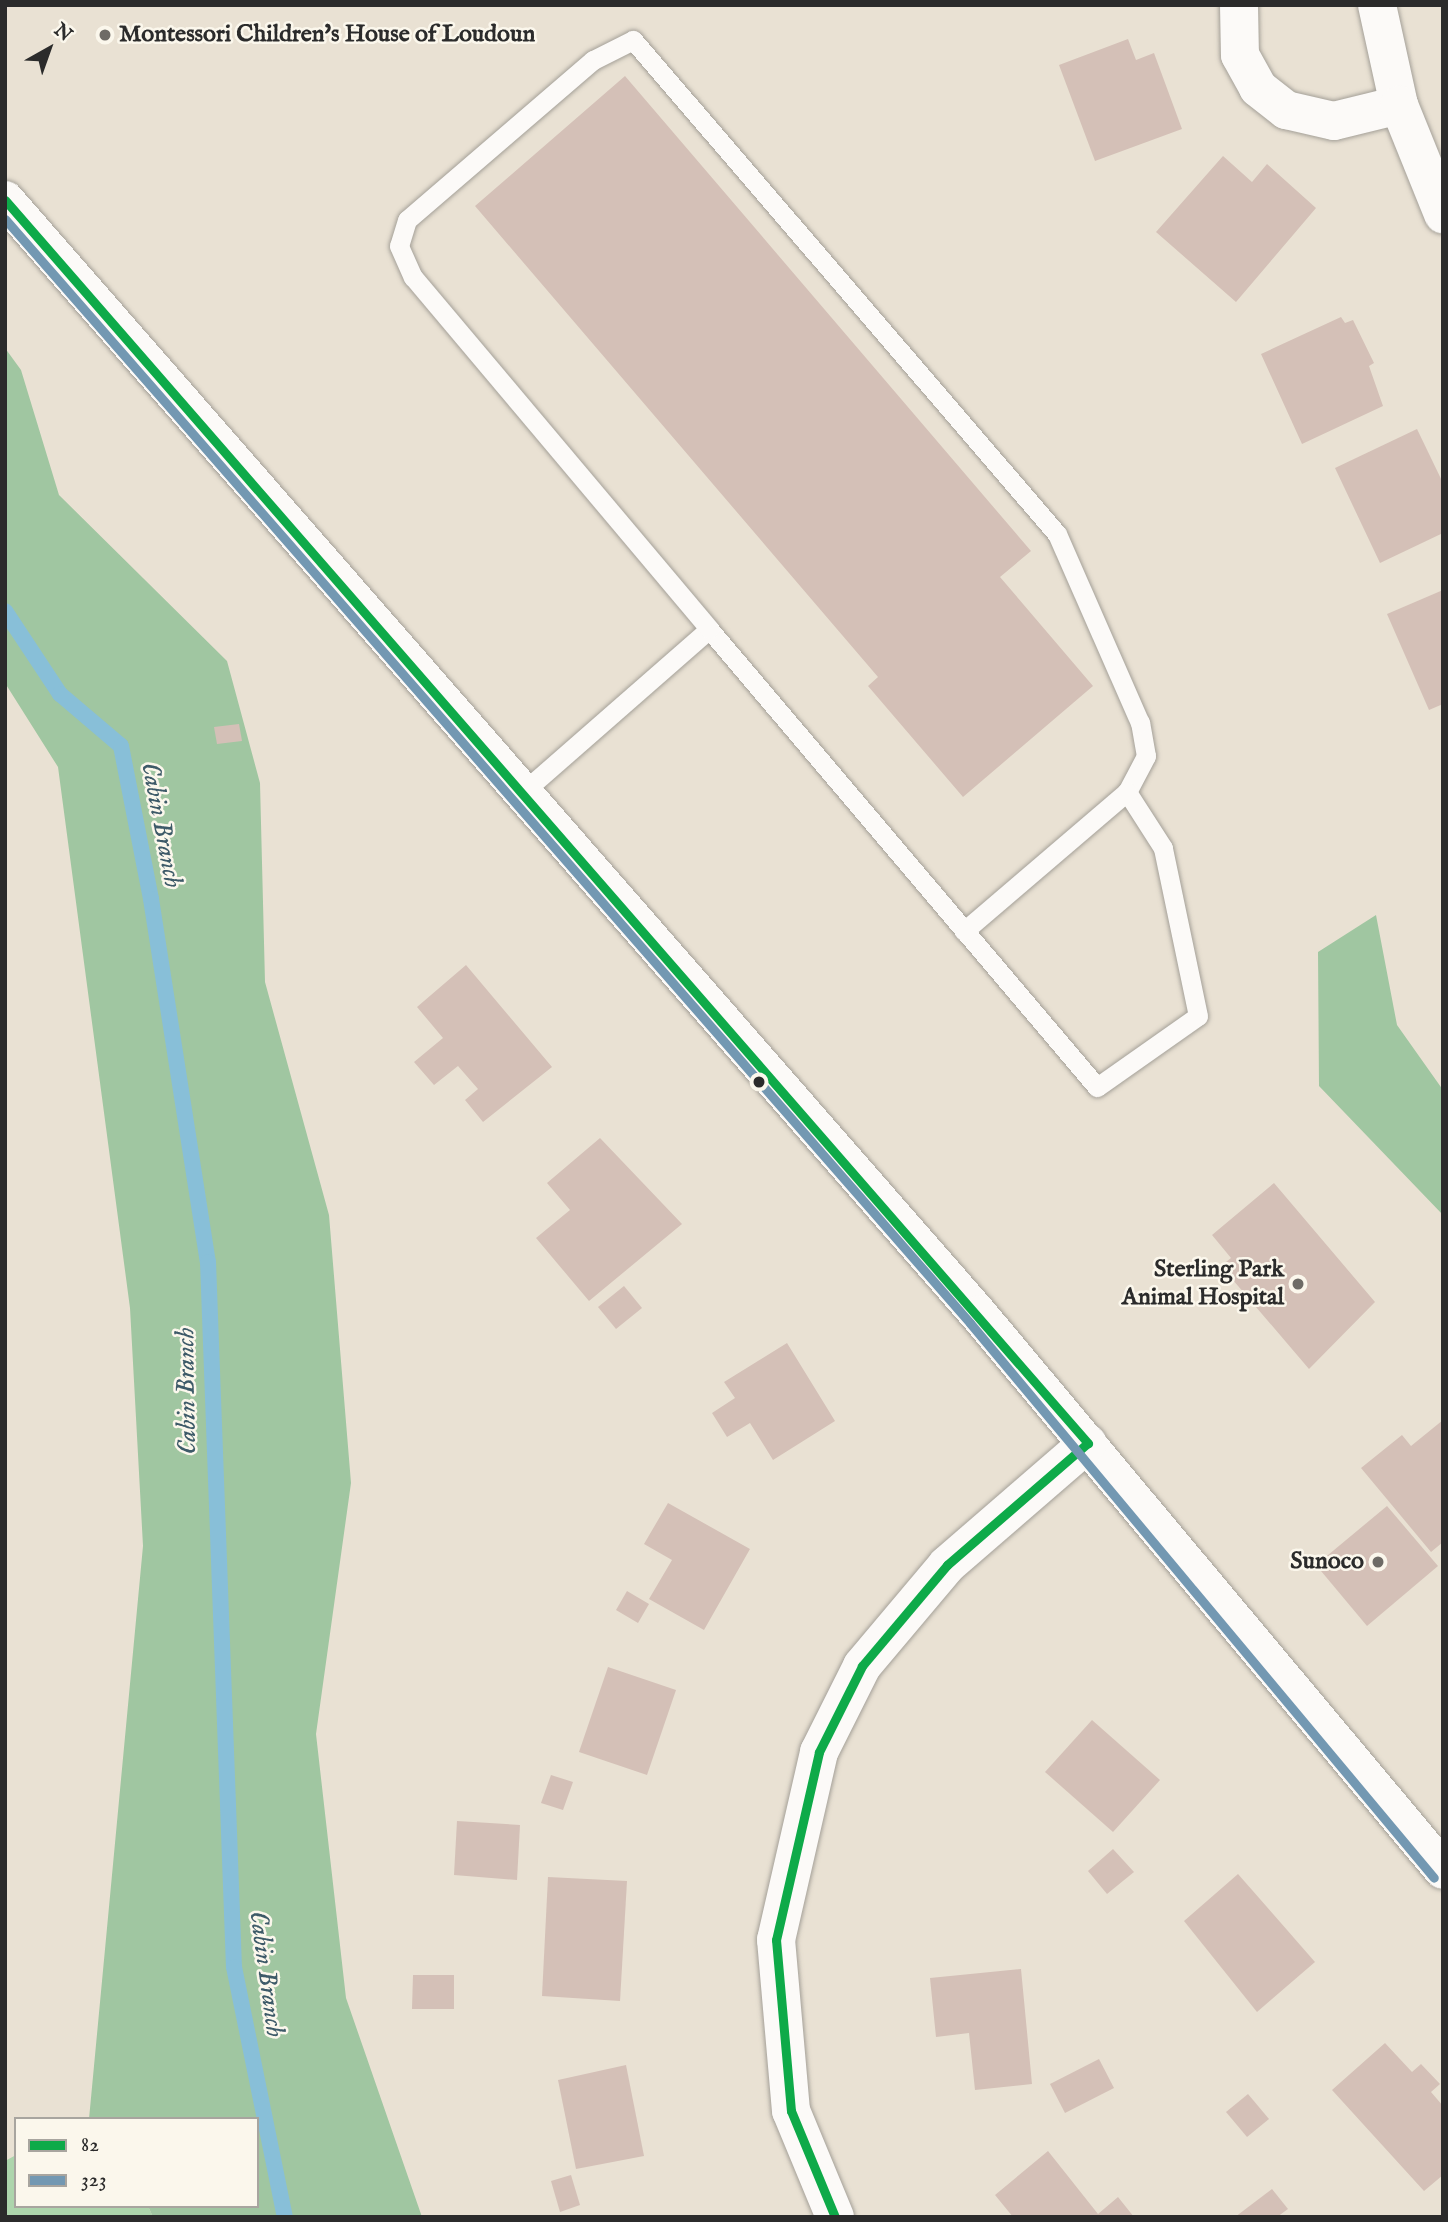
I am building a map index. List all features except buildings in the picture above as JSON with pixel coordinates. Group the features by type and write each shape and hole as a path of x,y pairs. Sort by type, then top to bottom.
{"main road":[{"path":"1239,5 1240,55 1258,88 1286,110 1334,121 1399,105"},
{"path":"1377,5 1399,105 1438,191"},
{"path":"5,200 1088,1443 1443,1870"},
{"path":"835,2217 791,2111 776,1940 819,1752 862,1666 947,1565 1088,1443"}],"lane":[{"path":"964,931 1127,792 1146,756 1140,723 1057,534 633,40 593,60 407,220 399,246 413,277 964,931 1097,1087 1198,1016 1163,848 1127,792"},
{"path":"523,792 709,629"}],"green space":[{"path":"5,348 21,370 59,495 227,661 260,783 265,982 329,1215 351,1483 316,1734 346,1998 422,2217 153,2217 149,2208 259,2208 259,2117 89,2117 143,1546 130,1308 58,767 5,683"},
{"path":"1376,915 1397,1025 1443,1090 1443,1215 1319,1086 1318,952"},
{"path":"14,2156 14,2208 149,2208 153,2217 5,2217 5,2161"}],"waterway":[{"name":"Cabin Branch","path":"5,611 60,694 121,746 151,899 208,1262 234,1967 285,2217"}],"transit line":[{"name":"82","path":"5,200 1088,1443"},
{"name":"323","path":"5,219 970,1323 1434,1878"},
{"name":"82","path":"835,2217 791,2111 776,1940 819,1752 862,1666 947,1565 1088,1443"}],"place":[{"name":"Montessori Children's House of Loudoun","path":"105,35"},
{"name":"Sterling Park Animal Hospital","path":"1298,1284"},
{"name":"Sunoco","path":"1378,1562"}]}
